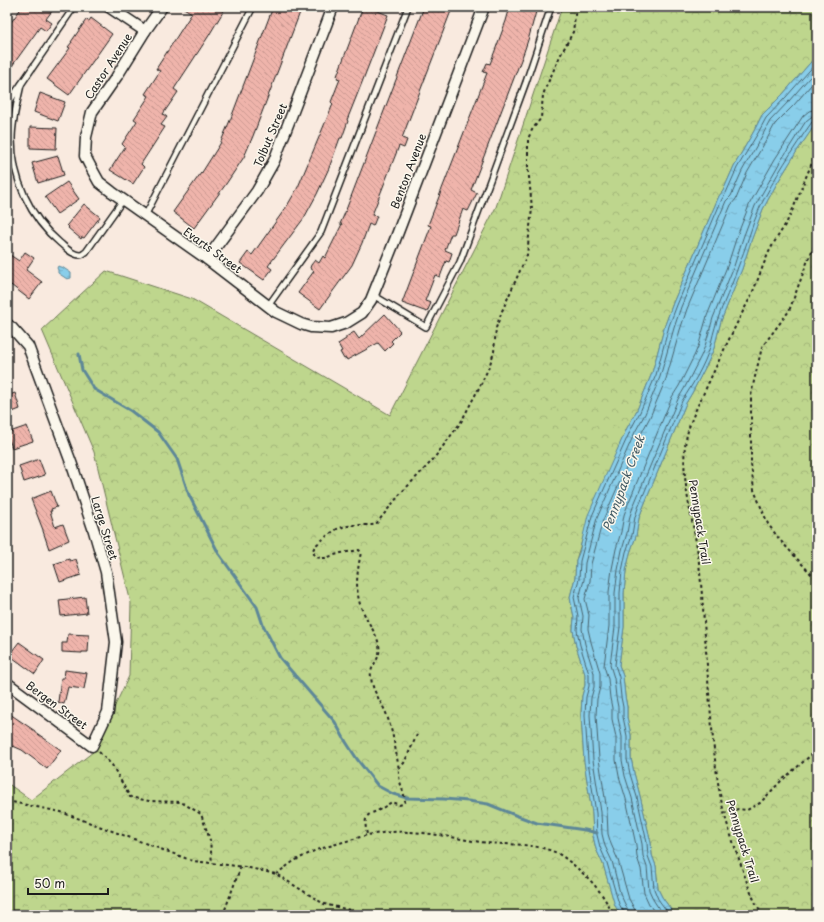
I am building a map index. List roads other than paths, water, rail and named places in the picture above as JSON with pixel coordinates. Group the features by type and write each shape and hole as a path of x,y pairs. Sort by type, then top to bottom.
{"street":[{"path":"109,7 145,30"},
{"name":"Castor Avenue","path":"90,166 85,156 86,137 92,112 117,76 145,30 162,7"},
{"name":"Tolbut Street","path":"207,259 256,191 274,161 332,7"},
{"name":"Benton Avenue","path":"335,327 346,323 362,313 371,300 484,7"},
{"name":"Evarts Street","path":"90,166 99,182 207,259 276,312 311,328 335,327"},
{"name":"Large Street","path":"9,329 28,346 72,465 106,572 116,642 108,712 92,746"},
{"name":"Bergen Street","path":"7,683 92,746"}],"lane":[{"path":"7,105 74,7"},
{"path":"145,216 253,7"},
{"path":"268,306 321,232 408,7"},
{"path":"373,295 426,327 460,262 526,82 551,7"},
{"path":"21,85 15,114 12,140 15,166 22,192 43,226 72,253 80,255 86,252 123,200"}],"water":[{"name":"Pennypack Creek","path":"817,55 817,122 797,151 763,209 742,269 721,321 714,348 686,403 642,510 636,536 630,553 626,571 624,593 624,627 619,665 623,676 627,717 631,735 631,758 651,843 652,855 656,866 658,889 673,915 621,915 615,906 593,836 592,813 584,761 581,715 585,674 576,646 573,630 574,617 570,597 575,578 576,560 588,515 627,428 637,410 652,373 665,325 673,303 719,196 762,115 783,94"},
{"path":"58,266 71,273 71,278 67,279 58,273"}],"waterway":[{"path":"79,354 82,370 94,389 131,411 158,432 177,459 189,495 219,554 257,607 263,625 280,658 335,722 357,759 378,786 393,794 407,798 444,799 488,804 537,823 597,833"}]}
